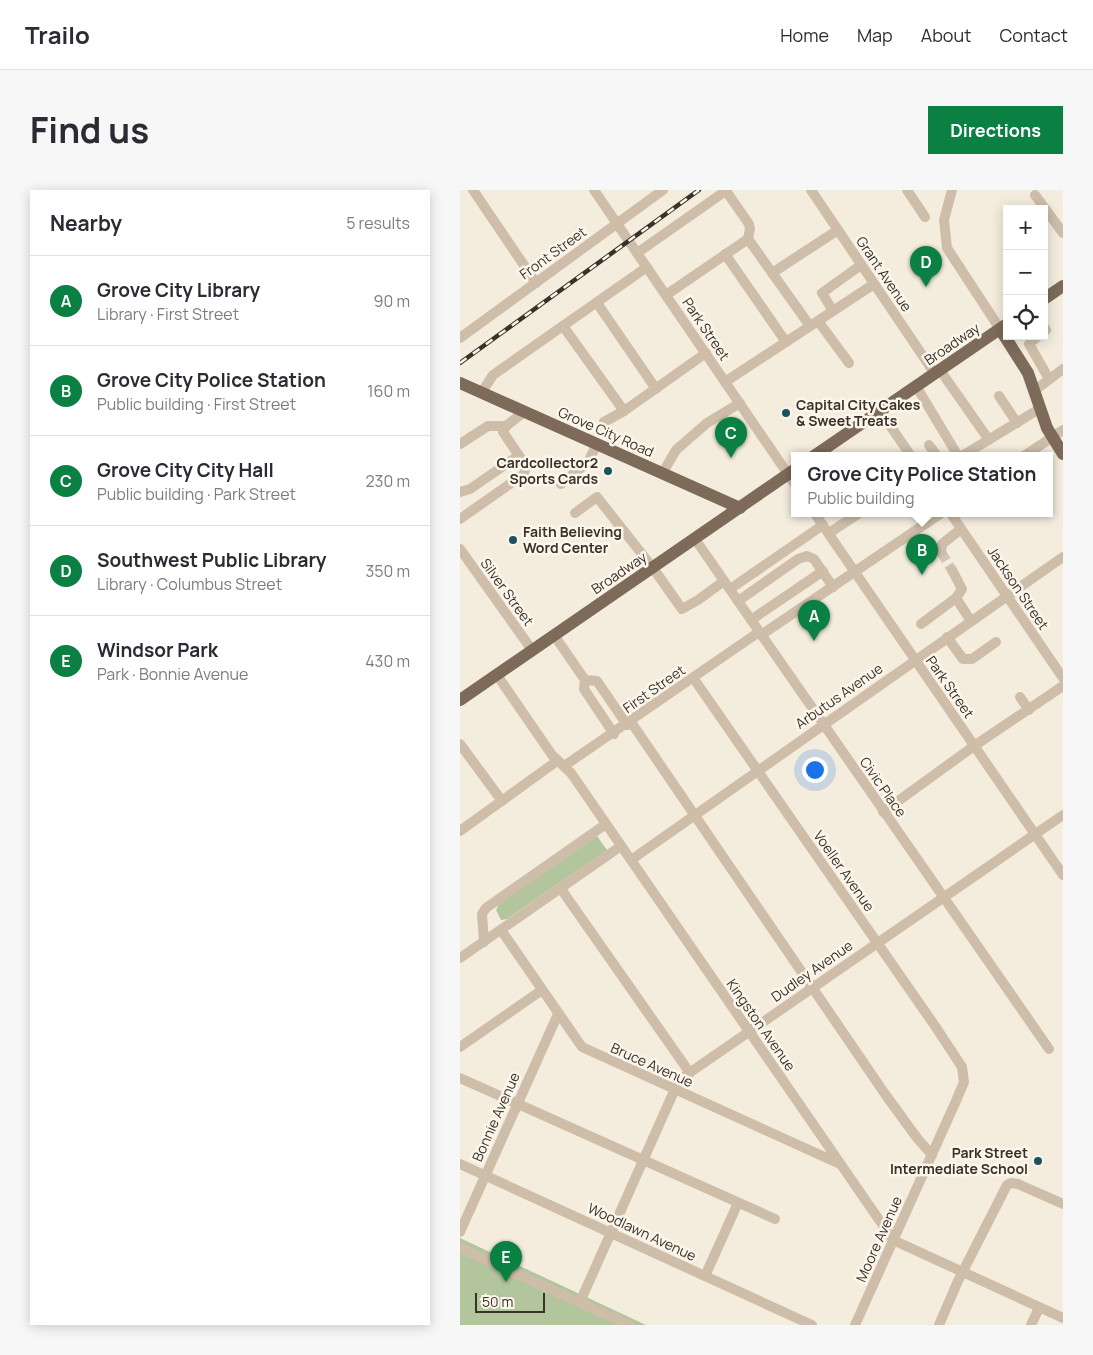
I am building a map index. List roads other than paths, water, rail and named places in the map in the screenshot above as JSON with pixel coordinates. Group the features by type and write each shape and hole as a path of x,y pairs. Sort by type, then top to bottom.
{"main road":[{"path":"1048,296 1063,286"},
{"name":"Broadway","path":"820,452 1003,326"},
{"path":"1010,340 1028,373 1039,408 1052,438 1063,454"},
{"name":"Grove City Road","path":"462,387 482,392 740,508"},
{"name":"Broadway","path":"460,700 740,508 791,477"}],"street":[{"path":"473,190 536,283"},
{"name":"Park Street","path":"594,190 725,382 791,475"},
{"name":"Front Street","path":"460,338 663,190"},
{"path":"637,253 727,190 749,224 748,239 772,273 849,363"},
{"name":"Grant Avenue","path":"811,190 874,284 937,372 989,440"},
{"path":"907,190 925,217"},
{"path":"952,190 944,220 947,248 1003,326"},
{"path":"1035,195 1063,233"},
{"path":"772,273 838,230"},
{"path":"666,295 748,239"},
{"path":"725,254 786,342"},
{"path":"833,311 822,293 861,264"},
{"path":"482,392 493,375 647,267"},
{"path":"725,382 874,284"},
{"path":"597,303 656,389"},
{"path":"563,326 624,411"},
{"path":"1034,340 1029,344 1050,379"},
{"path":"604,422 624,411 706,353"},
{"path":"1034,391 1063,369"},
{"path":"916,386 957,452"},
{"path":"999,396 1017,423"},
{"path":"662,474 676,450 707,423 740,403"},
{"path":"967,452 1039,408"},
{"path":"460,444 488,426 506,426 524,412"},
{"path":"880,412 908,452"},
{"path":"460,519 524,474 526,466 504,436 506,426"},
{"path":"1030,452 1063,430"},
{"path":"561,484 588,462 597,444"},
{"path":"929,445 934,452"},
{"path":"460,492 470,489 518,456"},
{"path":"470,489 481,505"},
{"path":"575,513 597,497 653,568 682,609 826,529 852,517"},
{"name":"Park Street","path":"817,517 1063,875"},
{"name":"First Street","path":"460,831 561,764 614,734 936,517"},
{"name":"Jackson Street","path":"952,517 1063,678"},
{"path":"941,552 942,544 961,529"},
{"name":"Civic Place","path":"696,539 883,812 1049,1049"},
{"name":"Silver Street","path":"460,550 532,650"},
{"path":"738,601 798,559 807,556 814,559 833,587"},
{"name":"Arbutus Avenue","path":"631,860 1063,557"},
{"path":"921,624 956,598 962,589 952,570"},
{"path":"751,620 823,571"},
{"path":"956,598 971,621"},
{"path":"554,635 585,680 584,689 614,734"},
{"path":"947,638 963,659 972,659 996,642"},
{"name":"Kingston Avenue","path":"497,675 606,824 893,1240"},
{"name":"Voeller Avenue","path":"694,679 962,1066 964,1082"},
{"path":"585,680 597,681 629,723 917,1138 932,1155"},
{"path":"883,812 974,746 1063,686"},
{"path":"1020,697 1029,710"},
{"path":"460,744 502,802"},
{"name":"Dudley Avenue","path":"580,1302 678,1080 1063,815"},
{"path":"484,942 482,917 486,908 606,824"},
{"path":"460,958 621,846"},
{"path":"561,889 690,1073"},
{"name":"Bruce Avenue","path":"500,930 576,1041 589,1052 841,1165"},
{"path":"460,1047 542,990"},
{"name":"Bonnie Avenue","path":"460,1232 558,1014"},
{"path":"460,1078 775,1219"},
{"name":"Moore Avenue","path":"855,1325 964,1082"},
{"name":"Woodlawn Avenue","path":"460,1164 812,1325"},
{"path":"939,1325 1007,1185 1011,1183 1018,1184 1063,1204"},
{"path":"706,1276 738,1203"},
{"path":"893,1240 1063,1318"},
{"path":"460,1248 629,1325"},
{"path":"1031,1325 1039,1308"}],"tunnel":[{"path":"941,552 952,570"}],"railway":[{"path":"460,363 699,190"}],"place":[{"name":"Southwest Public Library","path":"926,287"},
{"name":"Capital City Cakes & Sweet Treats","path":"786,413"},
{"name":"Grove City City Hall","path":"731,458"},
{"name":"Cardcollector2 Sports Cards","path":"608,471"},
{"name":"Faith Believing Word Center","path":"513,540"},
{"name":"Grove City Police Station","path":"922,575"},
{"name":"Grove City Library","path":"814,641"},
{"name":"Park Street Intermediate School","path":"1038,1161"},
{"name":"Windsor Park","path":"506,1282"}]}
